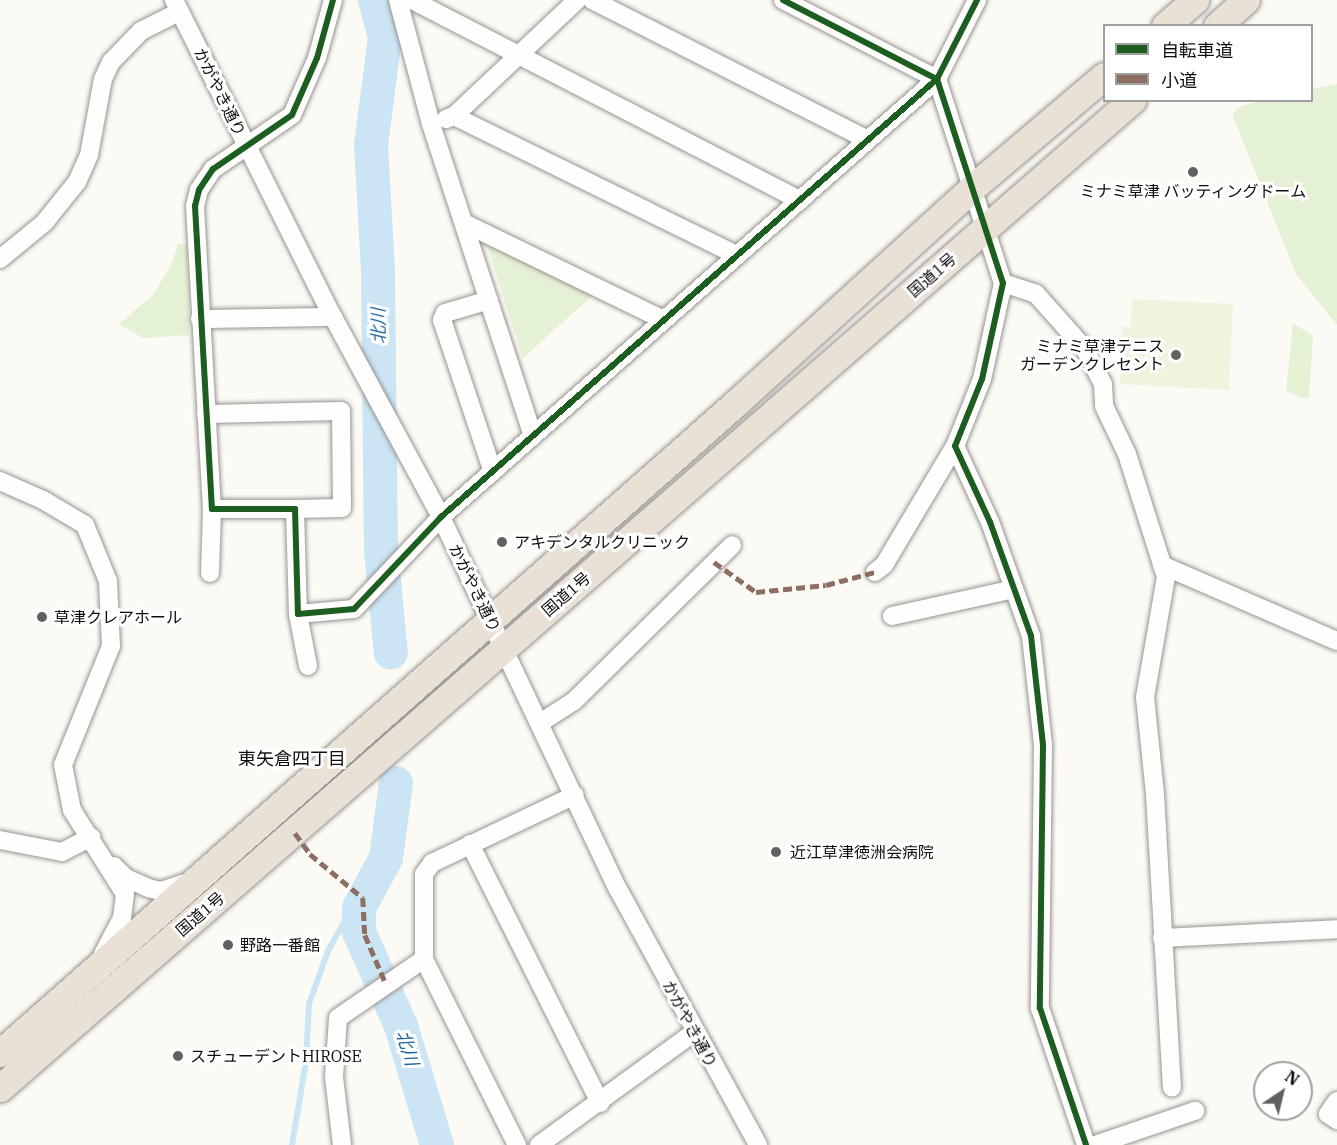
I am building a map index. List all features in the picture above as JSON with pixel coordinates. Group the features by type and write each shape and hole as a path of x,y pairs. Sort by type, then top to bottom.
{"highway":[{"path":"1167,24 1195,0"},
{"path":"1219,24 1246,0"},
{"name":"国道1号","path":"0,1053 736,403 972,188 1103,77"},
{"name":"国道1号","path":"0,1088 1130,102"}],"street":[{"path":"210,573 212,509 195,206 199,190 213,169 279,127 302,98 333,0"},
{"path":"399,0 431,124 533,436"},
{"path":"412,0 800,200"},
{"path":"431,124 454,116 578,0"},
{"path":"592,0 868,140"},
{"path":"783,0 937,79 1003,282 982,379 954,446 884,565 875,572"},
{"path":"298,614 354,609 441,517 937,79 977,0"},
{"path":"0,259 44,223 77,182 89,155 103,79 111,62 141,31 176,6"},
{"name":"かがやき通り","path":"176,6 333,317 441,517 618,889 693,1033 758,1145"},
{"path":"454,116 737,255"},
{"path":"464,223 664,320"},
{"path":"1003,282 1036,294 1085,349 1103,384 1104,406 1126,454 1166,577 1164,602 1151,646 1145,697 1155,794 1172,1088"},
{"path":"489,300 445,313 442,320 493,472"},
{"path":"200,319 333,317"},
{"path":"206,414 341,411 342,508 212,509"},
{"path":"954,446 990,522 1031,636 1043,745 1040,1008 1086,1145"},
{"path":"0,481 43,500 85,525 108,581 111,646 63,765 72,810 104,856 125,894 125,906 112,938 89,974"},
{"path":"295,509 298,614 308,666"},
{"path":"540,723 574,701 732,545"},
{"path":"1162,565 1337,641"},
{"path":"892,615 1014,589"},
{"path":"517,1145 424,959 426,868 575,795"},
{"path":"0,840 62,852 91,837"},
{"path":"471,844 600,1103"},
{"path":"104,856 126,878 148,888 161,891 197,878"},
{"path":"1162,938 1337,929"},
{"path":"342,1145 334,1077 338,1018 424,959"},
{"path":"539,1145 600,1103 693,1033"},
{"path":"1337,1101 1328,1114 1337,1120"},
{"path":"1095,1145 1195,1111"}],"green space":[{"path":"1337,84 1337,325 1296,274 1232,114 1241,106 1259,102 1313,102 1313,89"},
{"path":"486,243 593,295 523,358 504,299"},
{"path":"178,244 187,245 189,335 143,338 119,324 153,295 172,263"},
{"name":"ミナミ草津テニス ガーデンクレセント","path":"1132,299 1233,304 1229,390 1120,384 1122,326 1131,327"},
{"path":"1293,323 1313,336 1309,398 1305,399 1286,391"}],"waterway":[{"name":"北川","path":"375,0 385,37 371,145 378,270 381,550 391,653"},
{"name":"北川","path":"396,783 386,858 359,908 359,932 401,1026 437,1145"},
{"path":"292,1145 306,1061 309,1004 328,951 346,919 359,908"}],"marked path":[{"path":"714,562 756,592 826,585 875,572"},
{"path":"295,833 310,854 363,898 365,935 386,984"}],"cycle path":[{"path":"333,0 317,58 292,115 213,169 199,190 195,206 212,509 295,509 298,614 354,609 441,517 937,79 977,0"},
{"path":"783,0 937,79 1003,283 982,379 955,446 990,522 1031,636 1043,745 1040,1008 1086,1145"}],"place":[{"name":"ミナミ草津 バッティングドーム","path":"1193,172"},
{"name":"ミナミ草津テニス ガーデンクレセント","path":"1176,355"},
{"name":"アキデンタルクリニック","path":"502,542"},
{"name":"草津クレアホール","path":"42,617"},
{"name":"近江草津徳洲会病院","path":"776,852"},
{"name":"野路一番館","path":"228,945"},
{"name":"スチューデントHIROSE","path":"178,1056"}],"district":[{"name":"東矢倉四丁目","path":"292,759"}]}
